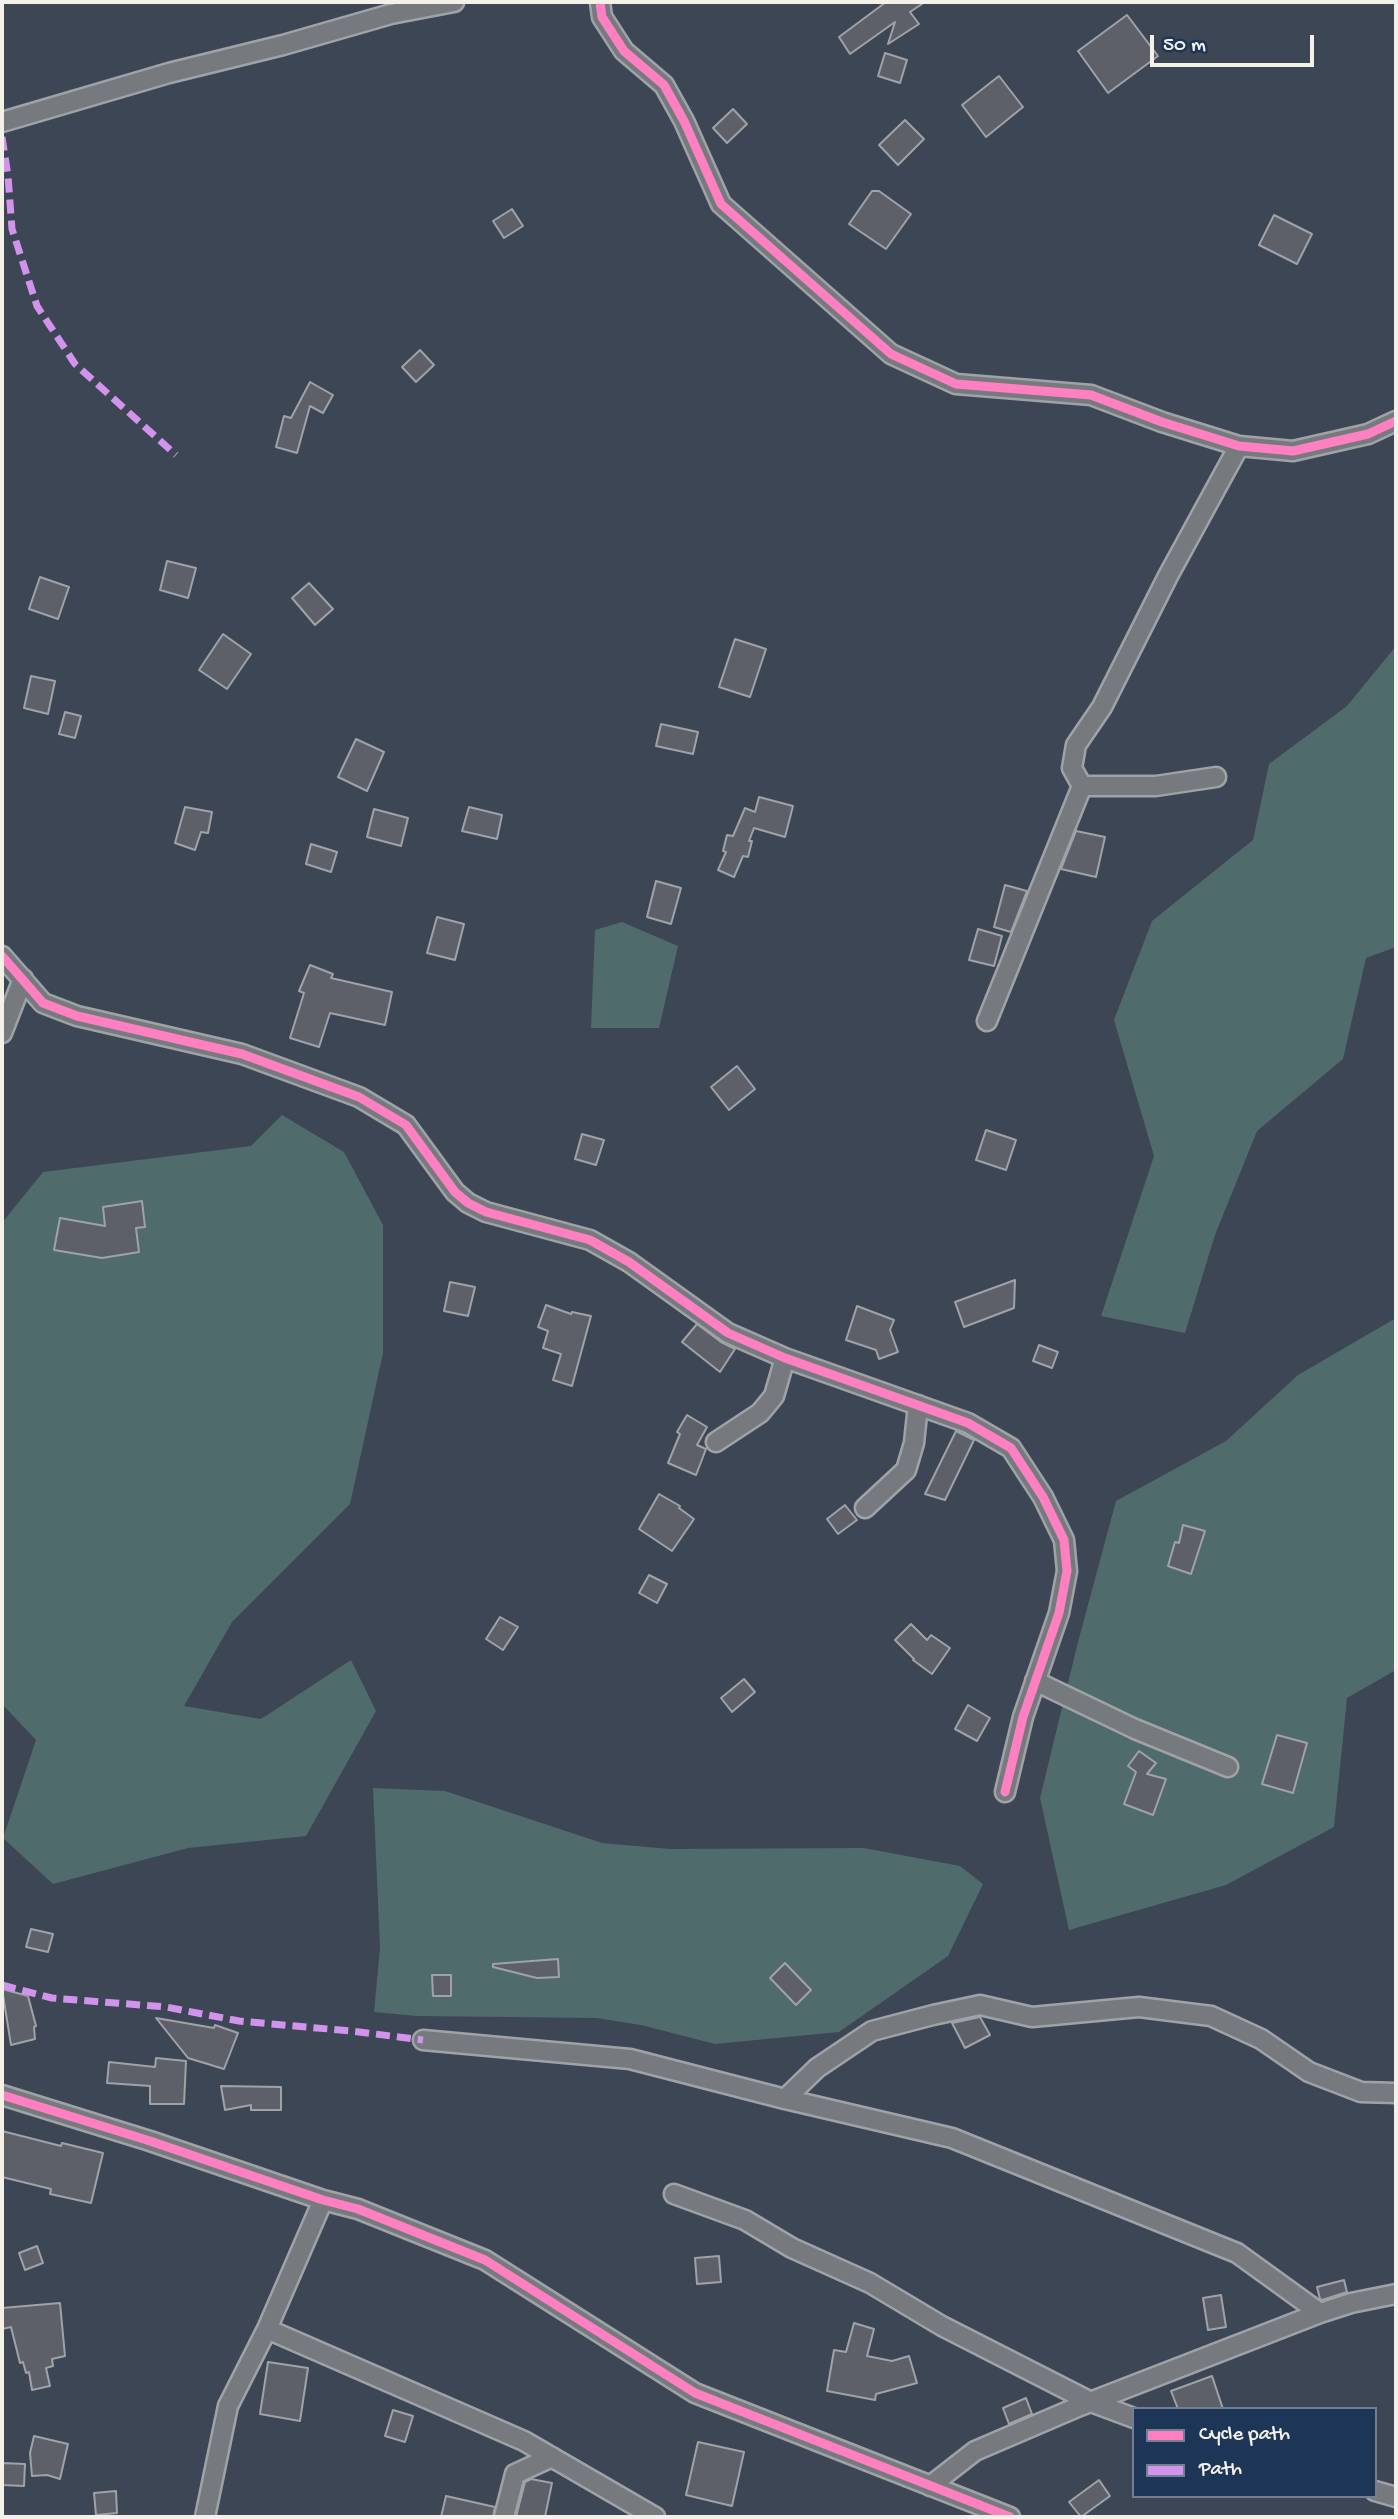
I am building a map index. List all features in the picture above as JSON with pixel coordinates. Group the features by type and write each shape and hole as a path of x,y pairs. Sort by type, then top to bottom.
{"street":[{"path":"2,122 391,14 454,2"},
{"path":"600,2 602,17 624,51 664,85 684,121 721,204 891,354 956,384 1091,394 1162,422 1239,446 1293,451 1368,434 1396,421"},
{"path":"1082,786 1072,768 1076,745 1102,707 1168,576 1239,446"},
{"path":"1082,786 1156,786 1216,777"},
{"path":"987,1021 1082,786"},
{"path":"2,956 43,1003 77,1016 242,1054 359,1097 407,1125 455,1192 468,1203 486,1212 590,1240 629,1262 728,1333 785,1358 968,1423 1011,1448 1043,1497 1064,1540 1067,1571 1059,1613 1023,1717 1005,1792"},
{"path":"2,1033 23,979"},
{"path":"716,1442 760,1413 774,1396 785,1358"},
{"path":"864,1508 906,1470 914,1443 918,1405"},
{"path":"1035,1681 1135,1729 1228,1767"},
{"path":"785,2099 817,2068 872,2031 980,2006 1032,2017 1139,2007 1211,2016 1261,2039 1309,2072 1361,2092 1396,2093"},
{"path":"423,2040 630,2059 952,2138 1237,2253 1320,2313"},
{"path":"2,2095 150,2141 323,2200 358,2209 485,2260 695,2393 1010,2517"},
{"path":"674,2194 745,2220 792,2248 870,2283 942,2326 1091,2402 1132,2417"},
{"path":"205,2517 228,2406 267,2329 323,2200"},
{"path":"930,2486 975,2451 1091,2402 1320,2313 1351,2303 1396,2294"},
{"path":"267,2329 524,2441 655,2517"},
{"path":"504,2517 515,2474 552,2458"},
{"path":"1377,2492 1396,2497"}],"green space":[{"path":"1396,646 1396,947 1366,958 1343,1059 1257,1131 1215,1235 1185,1333 1101,1316 1154,1156 1114,1020 1152,921 1253,840 1269,764 1347,706"},
{"path":"622,922 678,946 659,1028 591,1028 595,930"},
{"path":"282,1115 344,1152 383,1225 383,1353 350,1504 232,1622 184,1706 261,1719 351,1660 376,1711 306,1836 188,1848 53,1884 3,1838 36,1740 2,1704 2,1223 43,1172 251,1146"},
{"path":"1396,1318 1396,1670 1347,1698 1334,1827 1226,1885 1069,1930 1040,1798 1116,1501 1226,1441 1298,1375"},
{"path":"373,1788 445,1791 602,1843 670,1849 864,1848 960,1866 983,1884 948,1956 839,2032 715,2044 641,2025 596,2018 417,2016 374,2012 380,1948"}],"building":[{"path":"886,2 925,2 910,12 919,24 888,44 895,22 850,54 839,37"},
{"path":"1127,15 1158,56 1108,93 1078,51"},
{"path":"885,53 907,60 900,83 878,76"},
{"path":"999,76 1023,107 986,137 962,105"},
{"path":"733,109 747,124 727,143 713,128"},
{"path":"905,120 924,139 898,165 879,145"},
{"path":"872,191 879,191 911,214 886,249 849,224"},
{"path":"512,209 523,226 504,238 493,221"},
{"path":"1274,215 1312,234 1297,264 1259,245"},
{"path":"420,350 434,365 416,382 402,367"},
{"path":"310,382 333,395 323,413 310,406 297,453 276,447 284,416 291,418"},
{"path":"167,561 196,568 188,598 160,590"},
{"path":"40,577 69,587 58,619 29,609"},
{"path":"309,583 333,609 315,625 292,598"},
{"path":"223,634 251,654 227,689 199,670"},
{"path":"735,639 766,649 750,697 719,687"},
{"path":"31,676 55,681 48,714 24,708"},
{"path":"65,712 81,716 75,738 59,734"},
{"path":"661,724 698,732 693,754 656,746"},
{"path":"356,739 384,752 367,791 338,777"},
{"path":"759,797 793,806 785,837 754,828 749,841 752,841 748,857 743,856 734,877 718,870 726,852 723,851 727,835 733,836 745,808 755,812"},
{"path":"185,807 212,812 208,833 201,832 195,850 175,843"},
{"path":"469,807 502,815 497,839 462,831"},
{"path":"374,809 408,818 401,846 367,837"},
{"path":"1076,831 1105,837 1096,877 1061,869"},
{"path":"311,844 337,852 331,872 306,864"},
{"path":"656,881 681,888 671,924 647,917"},
{"path":"1005,885 1027,891 1011,932 994,927"},
{"path":"437,917 464,924 455,960 427,953"},
{"path":"978,929 1002,936 994,966 969,960"},
{"path":"310,965 333,974 331,978 392,992 385,1025 330,1013 319,1047 290,1038 304,993 299,991"},
{"path":"737,1066 755,1089 729,1110 711,1087"},
{"path":"986,1130 1016,1140 1006,1170 976,1160"},
{"path":"582,1134 604,1140 596,1165 575,1159"},
{"path":"142,1201 145,1227 136,1228 139,1252 102,1258 54,1250 60,1218 105,1226 103,1207"},
{"path":"1015,1280 1014,1308 964,1327 955,1302"},
{"path":"450,1282 475,1287 468,1316 444,1311"},
{"path":"546,1305 571,1314 591,1316 572,1386 553,1380 561,1354 543,1348 548,1331 538,1327"},
{"path":"857,1306 894,1320 890,1330 898,1352 879,1359 876,1350 846,1340"},
{"path":"697,1324 735,1349 720,1372 682,1342"},
{"path":"1039,1345 1058,1352 1052,1368 1033,1361"},
{"path":"687,1415 707,1427 697,1445 706,1449 696,1475 668,1463 680,1434 677,1432"},
{"path":"956,1431 974,1440 945,1500 925,1494"},
{"path":"659,1494 680,1506 679,1508 694,1519 672,1551 639,1529"},
{"path":"845,1505 857,1520 838,1534 827,1519"},
{"path":"1183,1525 1205,1531 1191,1574 1168,1566 1175,1542 1179,1543"},
{"path":"649,1575 667,1584 657,1603 639,1593"},
{"path":"500,1617 518,1627 503,1650 486,1639"},
{"path":"911,1624 927,1640 931,1635 950,1648 932,1674 913,1660 895,1640"},
{"path":"744,1679 755,1692 732,1712 721,1698"},
{"path":"968,1705 990,1718 977,1741 955,1729"},
{"path":"1277,1735 1307,1743 1293,1793 1262,1784"},
{"path":"1139,1751 1156,1763 1147,1774 1166,1779 1153,1815 1124,1804 1136,1772 1128,1766"},
{"path":"31,1929 53,1934 48,1952 26,1947"},
{"path":"558,1959 559,1977 537,1978 493,1967 493,1964"},
{"path":"785,1963 811,1990 796,2005 770,1978"},
{"path":"432,1975 451,1975 451,1996 433,1996"},
{"path":"2,1989 28,1996 36,2026 35,2039 11,2045"},
{"path":"980,2017 990,2035 965,2048 952,2023"},
{"path":"156,2018 214,2028 215,2025 238,2033 224,2069 188,2058"},
{"path":"156,2058 186,2061 184,2104 150,2104 150,2086 107,2083 109,2062 155,2067"},
{"path":"221,2086 281,2087 281,2110 251,2110 251,2105 225,2110"},
{"path":"2,2131 103,2153 91,2203 50,2194 51,2189 2,2177"},
{"path":"37,2246 43,2263 25,2270 19,2253"},
{"path":"719,2256 721,2282 697,2284 695,2258"},
{"path":"1344,2280 1347,2292 1320,2299 1317,2287"},
{"path":"1221,2295 1226,2327 1208,2330 1203,2298"},
{"path":"60,2303 65,2356 52,2359 53,2366 46,2368 50,2386 32,2390 29,2372 26,2373 23,2362 20,2363 11,2327 2,2329 2,2308"},
{"path":"854,2323 874,2329 867,2356 892,2361 909,2356 917,2383 876,2394 875,2400 827,2391 834,2350 846,2352"},
{"path":"268,2362 308,2368 300,2421 260,2414"},
{"path":"1212,2376 1222,2407 1177,2407 1171,2391"},
{"path":"1026,2398 1032,2414 1009,2424 1003,2408"},
{"path":"393,2410 413,2416 405,2442 385,2436"},
{"path":"34,2436 68,2444 60,2479 47,2475 32,2476 30,2453"},
{"path":"698,2442 744,2452 732,2506 686,2495"},
{"path":"2,2463 25,2464 24,2486 2,2485"},
{"path":"531,2479 552,2483 545,2517 516,2517 525,2482"},
{"path":"1099,2480 1110,2496 1081,2517 1069,2502"},
{"path":"116,2491 117,2513 96,2515 94,2493"},
{"path":"446,2496 495,2507 493,2517 441,2517"}],"marked path":[{"path":"2,137 12,229 37,306 75,364 176,455"},
{"path":"2,1985 52,1998 166,2007 239,2021 423,2040"}],"cycle path":[{"path":"600,2 602,17 624,51 664,85 684,121 721,204 891,354 956,384 1091,395 1162,422 1239,446 1293,451 1368,434 1396,421"},
{"path":"2,956 43,1003 77,1016 242,1054 359,1097 406,1125 455,1192 468,1203 486,1212 590,1240 629,1262 728,1333 785,1358 968,1423 1011,1448 1043,1497 1064,1540 1067,1571 1059,1613 1023,1717 1005,1792"},
{"path":"2,2095 150,2141 323,2200 358,2209 485,2260 695,2393 1010,2517"}]}
